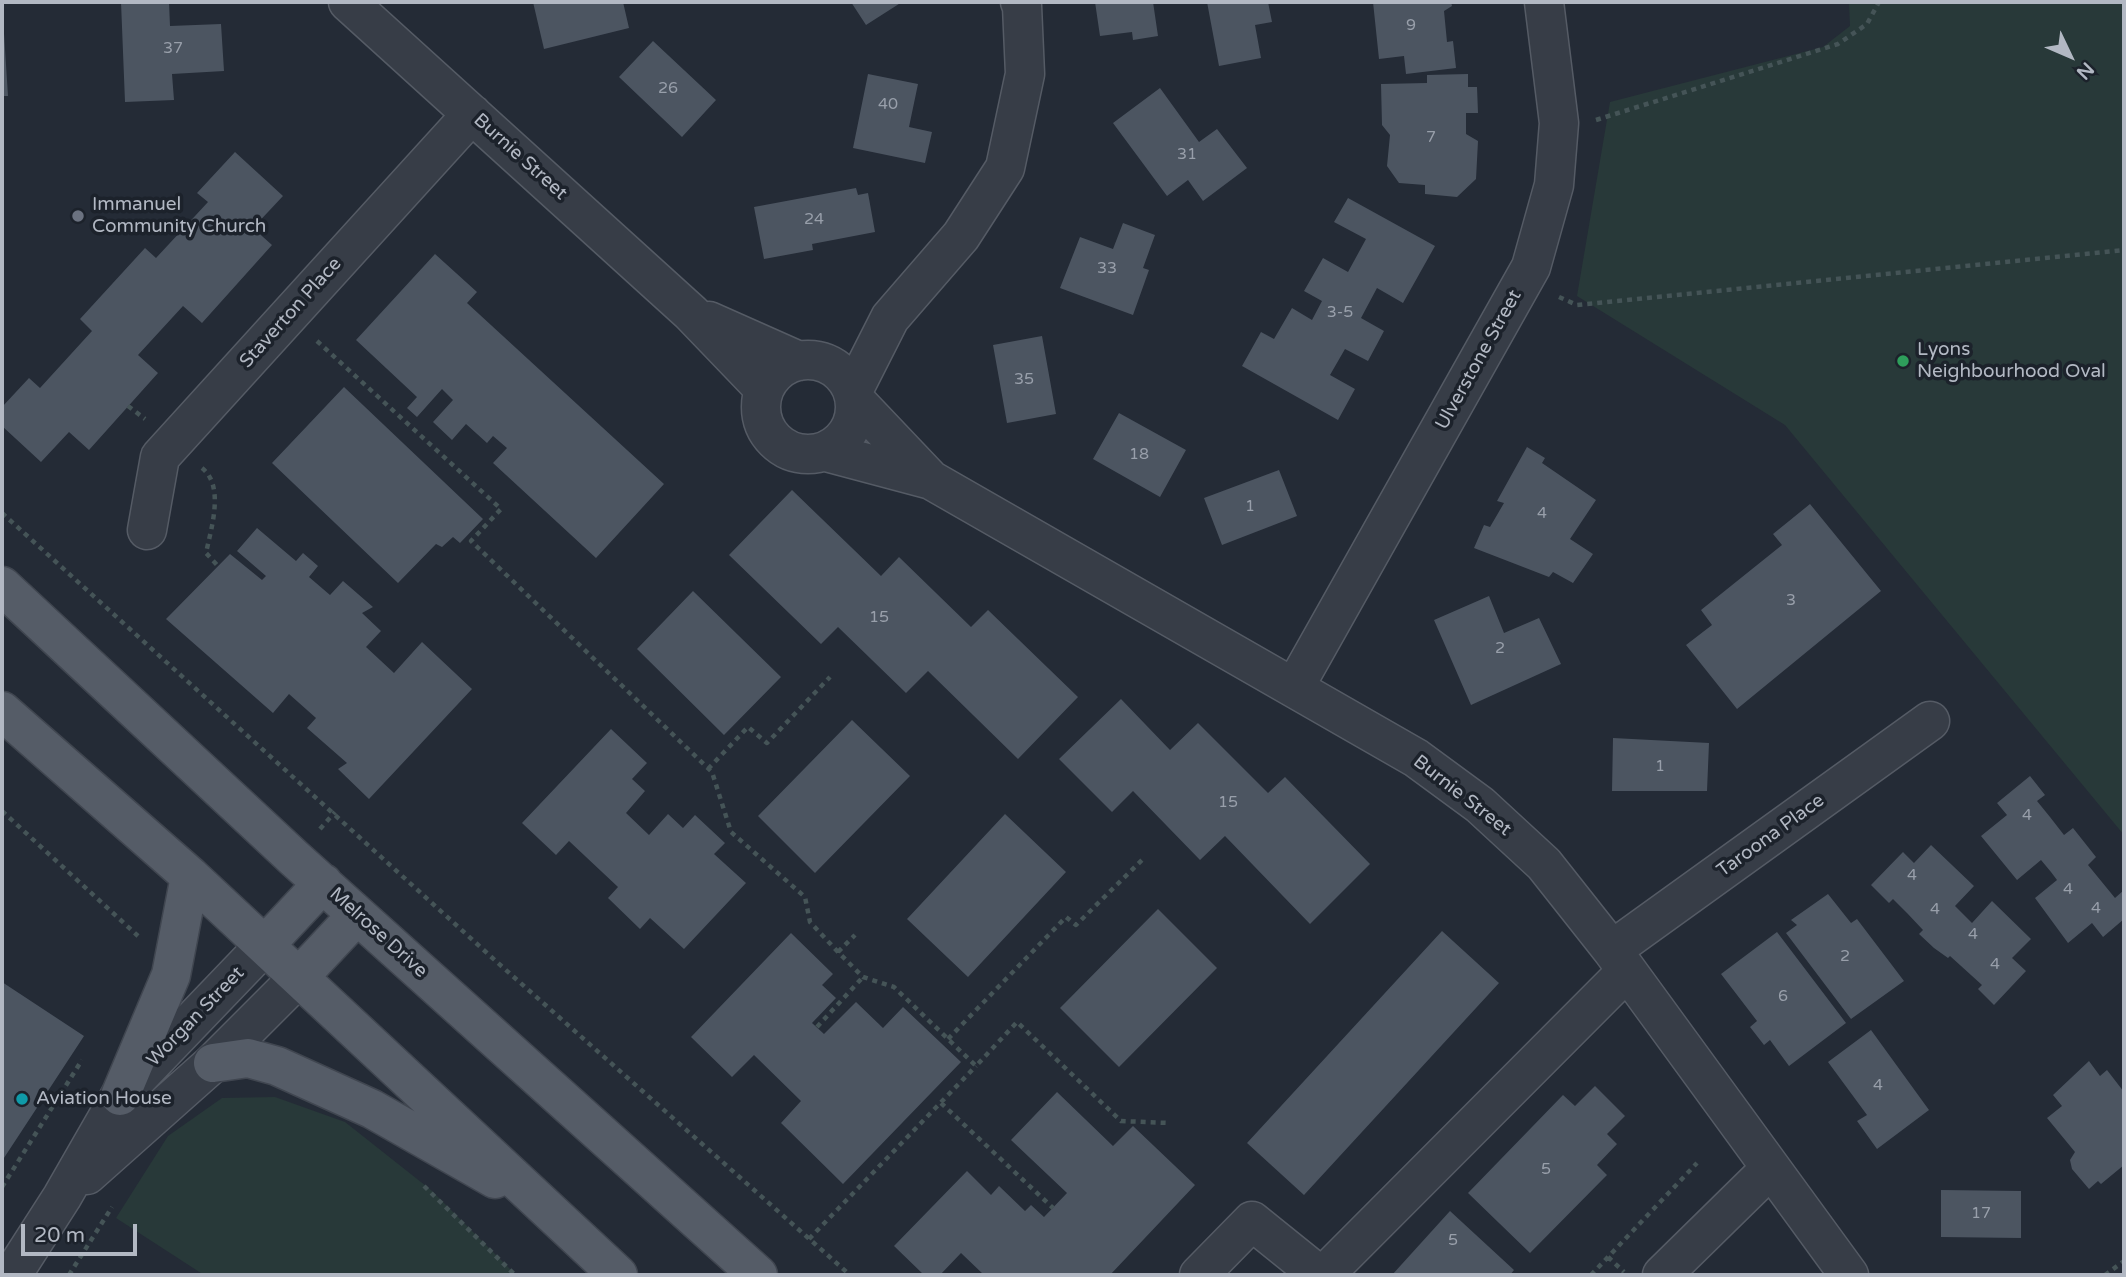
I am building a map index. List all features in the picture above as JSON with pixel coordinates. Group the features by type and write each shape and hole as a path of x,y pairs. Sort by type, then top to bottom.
{"main road":[{"name":"Melrose Drive","path":"2,586 358,915 758,1275"},
{"path":"2,711 190,876 618,1275"},
{"path":"120,1096 171,975 190,876"},
{"path":"265,945 323,883"},
{"path":"299,977 358,915"},
{"path":"213,1063 248,1058 277,1066 372,1109 551,1211"}],"street":[{"name":"Burnie Street","path":"348,2 691,313 764,389"},
{"path":"854,396 890,318 961,236 1004,168 1025,74 1023,6 1020,2"},
{"name":"Ulverstone Street","path":"1294,688 1531,267 1554,185 1559,123 1544,2"},
{"name":"Staverton Place","path":"147,530 160,457 472,114"},
{"name":"Burnie Street","path":"691,313 808,361"},
{"path":"808,361 832,366 845,377 854,396 855,416 849,431 839,443 826,452 810,455 793,453 770,436 760,411 764,389 772,376 808,361 890,318"},
{"name":"Burnie Street","path":"854,396 931,480"},
{"name":"Burnie Street","path":"826,452 931,480 1416,758 1480,805 1544,864 1620,961 1849,1275"},
{"name":"Taroona Place","path":"1322,1275 1620,961 1930,721"},
{"name":"Worgan Street","path":"12,1275 62,1197 120,1096 265,945"},
{"name":"Worgan Street","path":"62,1197 213,1063 299,977"},
{"path":"1662,1275 1770,1168"},
{"path":"1199,1275 1251,1220 1322,1275"}],"path":[{"path":"1585,123 1838,44 1867,24 1879,2"},
{"path":"1556,295 1577,305 2124,250"},
{"path":"289,315 501,509 471,541 708,769 731,832 804,897 810,922 838,952 863,977 894,987 976,1066"},
{"path":"2,513 498,964 850,1275"},
{"path":"708,769 748,727 766,743 830,677"},
{"path":"948,1039 1066,917 1076,925 1144,858"},
{"path":"838,952 855,935"},
{"path":"817,1027 863,977"},
{"path":"809,1239 1017,1022 1121,1121 1169,1123"},
{"path":"2,1187 82,1060"},
{"path":"941,1103 1053,1208"},
{"path":"1591,1275 1697,1163"},
{"path":"422,1184 515,1275"},
{"path":"1608,1257 1627,1275"},
{"path":"2105,1275 2124,1261"}],"shaded area":[{"name":"Lyons Neighbourhood Oval","path":"1849,2 2124,2 2124,835 1785,425 1577,296 1610,102 1823,47 1850,26"},
{"path":"275,1097 345,1122 431,1190 516,1275 204,1275 116,1218 168,1136 222,1098"}],"building":[{"path":"2,2 8,96 2,96"},
{"path":"121,2 169,2 170,26 221,24 224,71 172,74 174,100 125,102"},
{"path":"533,2 623,2 629,28 544,49"},
{"path":"851,2 902,2 866,25"},
{"path":"1095,2 1153,2 1158,36 1133,40 1132,32 1100,36"},
{"path":"1207,2 1268,2 1272,22 1255,25 1261,58 1219,66"},
{"path":"1373,2 1451,2 1452,6 1444,11 1447,42 1453,41 1456,68 1406,74 1404,56 1379,59"},
{"path":"653,41 716,100 682,137 619,77"},
{"path":"868,74 918,84 909,127 932,132 925,163 853,148"},
{"path":"1468,74 1468,87 1477,87 1478,113 1466,113 1466,134 1478,141 1476,179 1457,197 1425,194 1425,185 1399,183 1387,166 1390,135 1382,125 1381,84 1427,83 1427,75"},
{"path":"1160,88 1199,142 1217,129 1247,168 1203,201 1188,180 1167,196 1113,123"},
{"path":"235,152 283,196 253,228 272,245 202,323 183,306 138,355 158,373 89,450 69,432 41,462 2,426 2,407 29,378 40,388 92,331 80,319 145,248 156,258 208,202 197,193"},
{"path":"856,188 858,195 868,193 875,232 812,244 813,250 764,259 754,207"},
{"path":"1348,198 1435,246 1403,303 1377,288 1361,318 1384,331 1368,361 1345,349 1330,375 1355,389 1338,420 1242,366 1261,332 1274,339 1292,308 1312,320 1322,301 1304,291 1323,258 1348,272 1366,239 1334,222"},
{"path":"1123,223 1155,235 1143,268 1149,270 1133,315 1060,288 1080,237 1113,249"},
{"path":"435,254 477,292 467,303 664,484 596,558 493,463 507,448 493,436 487,443 466,424 452,440 433,422 453,400 442,389 417,417 407,408 417,397 356,340"},
{"path":"1042,336 1056,414 1007,423 993,345"},
{"path":"344,387 483,519 460,543 453,537 442,547 436,544 398,583 272,463"},
{"path":"1119,413 1186,450 1160,497 1093,459"},
{"path":"1527,447 1545,458 1542,463 1596,500 1570,539 1593,554 1573,583 1553,572 1549,577 1474,548 1484,525 1490,527 1504,503 1497,501"},
{"path":"1279,470 1297,516 1222,545 1204,498"},
{"path":"792,490 881,576 899,557 971,627 988,610 1078,697 1018,759 928,671 906,693 838,627 821,644 729,555"},
{"path":"1810,504 1881,591 1737,709 1686,645 1712,625 1701,610 1782,545 1773,534"},
{"path":"257,528 296,561 303,553 318,566 309,577 330,595 343,581 373,607 362,613 381,631 366,647 394,673 422,642 472,689 369,799 338,769 347,763 307,728 316,718 289,694 273,713 166,619 230,554 262,580 266,576 237,551"},
{"path":"693,591 781,677 724,735 637,649"},
{"path":"1489,596 1504,633 1539,618 1561,664 1471,705 1434,620"},
{"path":"1121,699 1170,750 1198,723 1268,793 1285,777 1370,864 1310,924 1225,836 1200,860 1133,791 1112,812 1059,759"},
{"path":"852,720 910,776 815,873 758,816"},
{"path":"611,729 647,763 632,779 645,791 626,813 649,835 668,814 683,828 695,815 725,843 714,854 746,883 684,949 650,918 640,929 608,898 618,887 569,841 556,855 522,823"},
{"path":"1613,738 1709,743 1707,791 1612,791"},
{"path":"2030,776 2045,795 2037,801 2064,835 2073,828 2096,857 2088,865 2115,898 2124,890 2124,919 2103,937 2092,923 2068,943 2035,898 2057,880 2051,872 2041,860 2017,880 1981,836 2007,815 1997,803"},
{"path":"1005,814 1066,872 968,977 907,919"},
{"path":"1931,845 1974,886 1955,906 1972,923 1992,901 2031,939 2012,958 2026,971 1994,1005 1978,989 1982,985 1950,956 1948,958 1934,948 1919,934 1923,930 1893,899 1889,903 1871,885 1903,852 1914,863"},
{"path":"1828,894 1851,923 1857,919 1904,981 1851,1019 1786,933 1797,925 1791,920"},
{"path":"1158,909 1217,968 1119,1067 1060,1008"},
{"path":"1442,931 1499,983 1304,1195 1247,1143"},
{"path":"1777,932 1846,1023 1789,1066 1770,1040 1764,1045 1750,1027 1757,1021 1721,974"},
{"path":"791,933 833,974 822,985 836,998 812,1023 824,1034 856,1002 883,1028 903,1007 961,1062 843,1184 781,1123 801,1101 754,1055 732,1077 691,1037"},
{"name":"Aviation House","path":"2,982 84,1036 2,1161"},
{"path":"1871,1030 1929,1110 1877,1149 1857,1121 1867,1115 1828,1062"},
{"path":"2089,1061 2100,1076 2107,1070 2124,1092 2124,1165 2101,1184 2098,1181 2089,1189 2072,1169 2070,1160 2075,1152 2047,1118 2062,1106 2053,1095"},
{"path":"1595,1086 1625,1116 1607,1134 1617,1144 1597,1165 1607,1175 1530,1253 1468,1193 1563,1095 1575,1106"},
{"path":"1057,1092 1113,1146 1133,1126 1195,1185 1110,1275 984,1275 961,1253 940,1275 924,1275 894,1246 967,1171 991,1195 999,1186 1025,1211 1031,1205 1044,1217 1067,1193 1011,1140"},
{"path":"1941,1190 2021,1191 2021,1238 1941,1237"},
{"path":"1450,1211 1514,1270 1510,1275 1392,1275"}],"place":[{"name":"Immanuel Community Church","path":"78,216"},
{"name":"Lyons Neighbourhood Oval","path":"1903,361"},
{"name":"Aviation House","path":"22,1099"}]}
